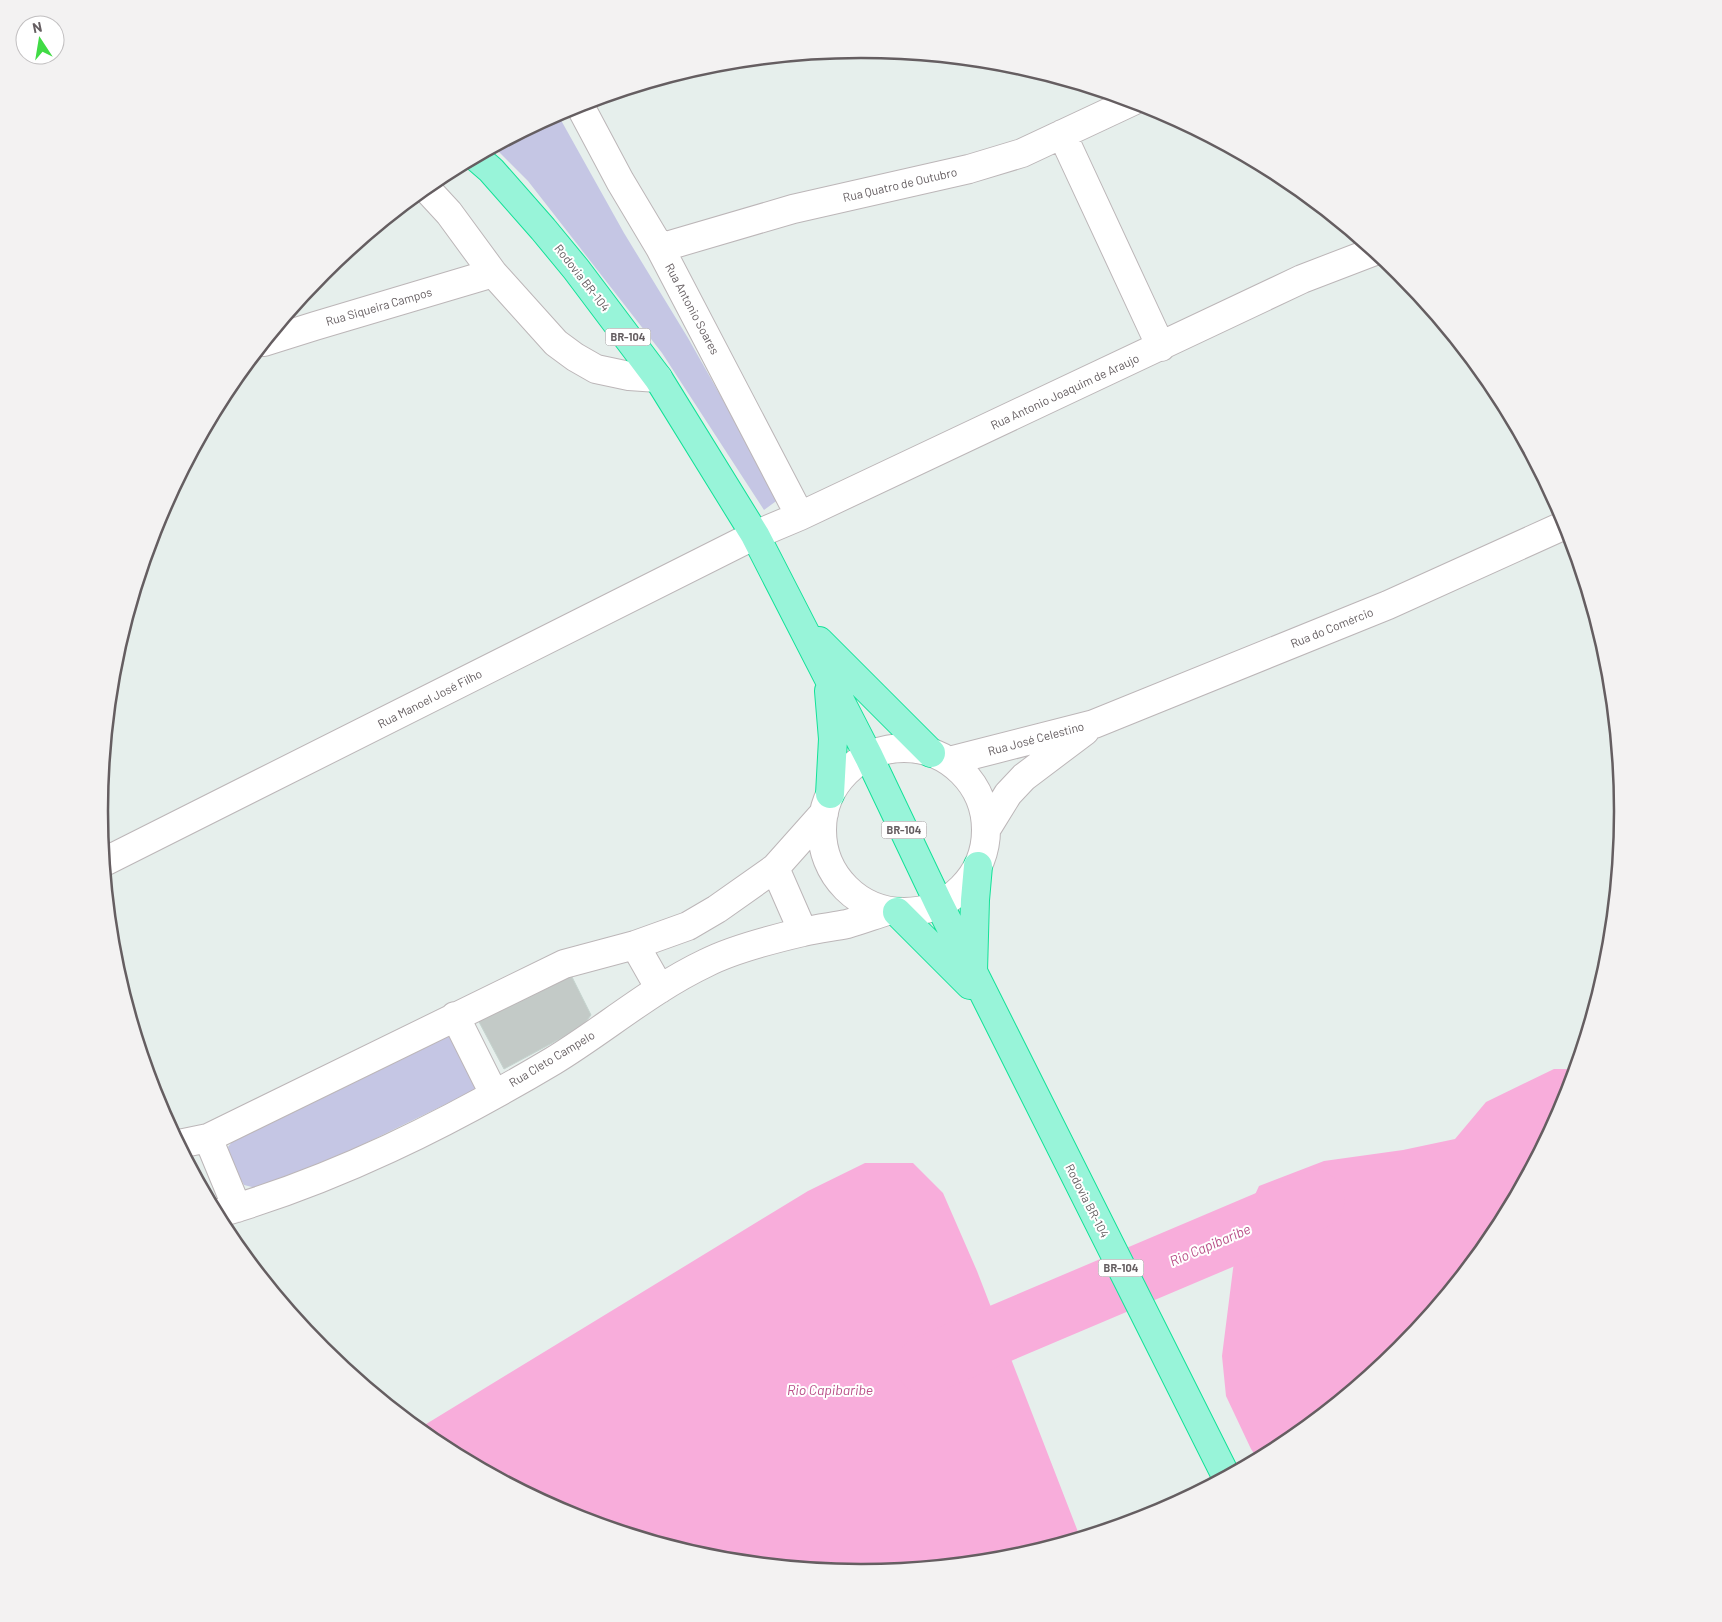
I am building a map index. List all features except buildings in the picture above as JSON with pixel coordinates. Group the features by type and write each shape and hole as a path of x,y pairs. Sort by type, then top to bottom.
{"highway":[{"name":"Rodovia BR-104","path":"480,160 491,170 576,269 658,378 755,535"},
{"name":"BR-104","path":"755,535 869,756 990,1007"},
{"path":"802,624 940,757"},
{"path":"827,804 833,739 828,674"},
{"path":"973,972 978,866"},
{"path":"892,912 948,962 990,1007"},
{"name":"Rodovia BR-104","path":"990,1007 1224,1471"}],"street":[{"name":"Rua Quatro de Outubro","path":"660,248 793,209 969,169 1022,154 1124,105"},
{"name":"Rua Antonio Soares","path":"583,111 620,181 660,248 800,516"},
{"path":"1062,134 1161,347"},
{"path":"430,193 449,213 493,274 556,343 596,369 629,376 658,378"},
{"name":"Rua Antonio Joaquim de Araujo","path":"755,535 800,516 1302,279 1368,254"},
{"name":"Rua Siqueira Campos","path":"274,339 493,274"},
{"name":"Rua do Comércio","path":"1094,724 1388,605 1556,522"},
{"name":"Rua Manoel José Filho","path":"109,859 755,535"},
{"name":"Rua José Celestino","path":"940,757 1094,724"},
{"name":"Rua José Celestino","path":"987,828 1008,794 1024,777 1094,724"},
{"path":"184,1143 208,1138 564,964 636,945 688,926 717,909 775,868 827,804 841,778 856,764 869,756 892,749 912,748 940,757 964,774 976,790 984,808 987,828"},
{"path":"827,804 822,833 825,852 832,870 844,886 860,899 892,912"},
{"name":"Rua Cleto Campelo","path":"226,1211 299,1187 363,1161 440,1123 553,1060 660,989 706,962 804,932 847,924 892,912 917,911 939,904 953,896 968,882 978,866 985,847 987,828"},
{"path":"775,868 804,932"},
{"path":"636,945 660,989"},
{"path":"455,1016 494,1094"},
{"path":"208,1138 226,1211"}],"shaded area":[{"path":"561,120 624,233 688,338 779,499 764,510 662,353 528,181 498,151"},
{"path":"452,1029 483,1086 290,1180 264,1190 244,1185 233,1166 228,1147 236,1137"}],"water":[{"name":"Rio Capibaribe","path":"1554,1069 1569,1069 1537,1144 1514,1188 1488,1230 1428,1308 1358,1378 1320,1409 1254,1454 1226,1396 1222,1356 1233,1269 1241,1225 1259,1186 1324,1161 1403,1150 1455,1139 1486,1102"},
{"name":"Rio Capibaribe","path":"865,1163 913,1163 943,1193 977,1271 1078,1532 1008,1550 910,1563 812,1563 714,1550 666,1539 619,1525 573,1507 528,1487 484,1464 424,1425 808,1191"}],"waterway":[{"name":"Rio Capibaribe","path":"926,1365 1315,1200"}]}
